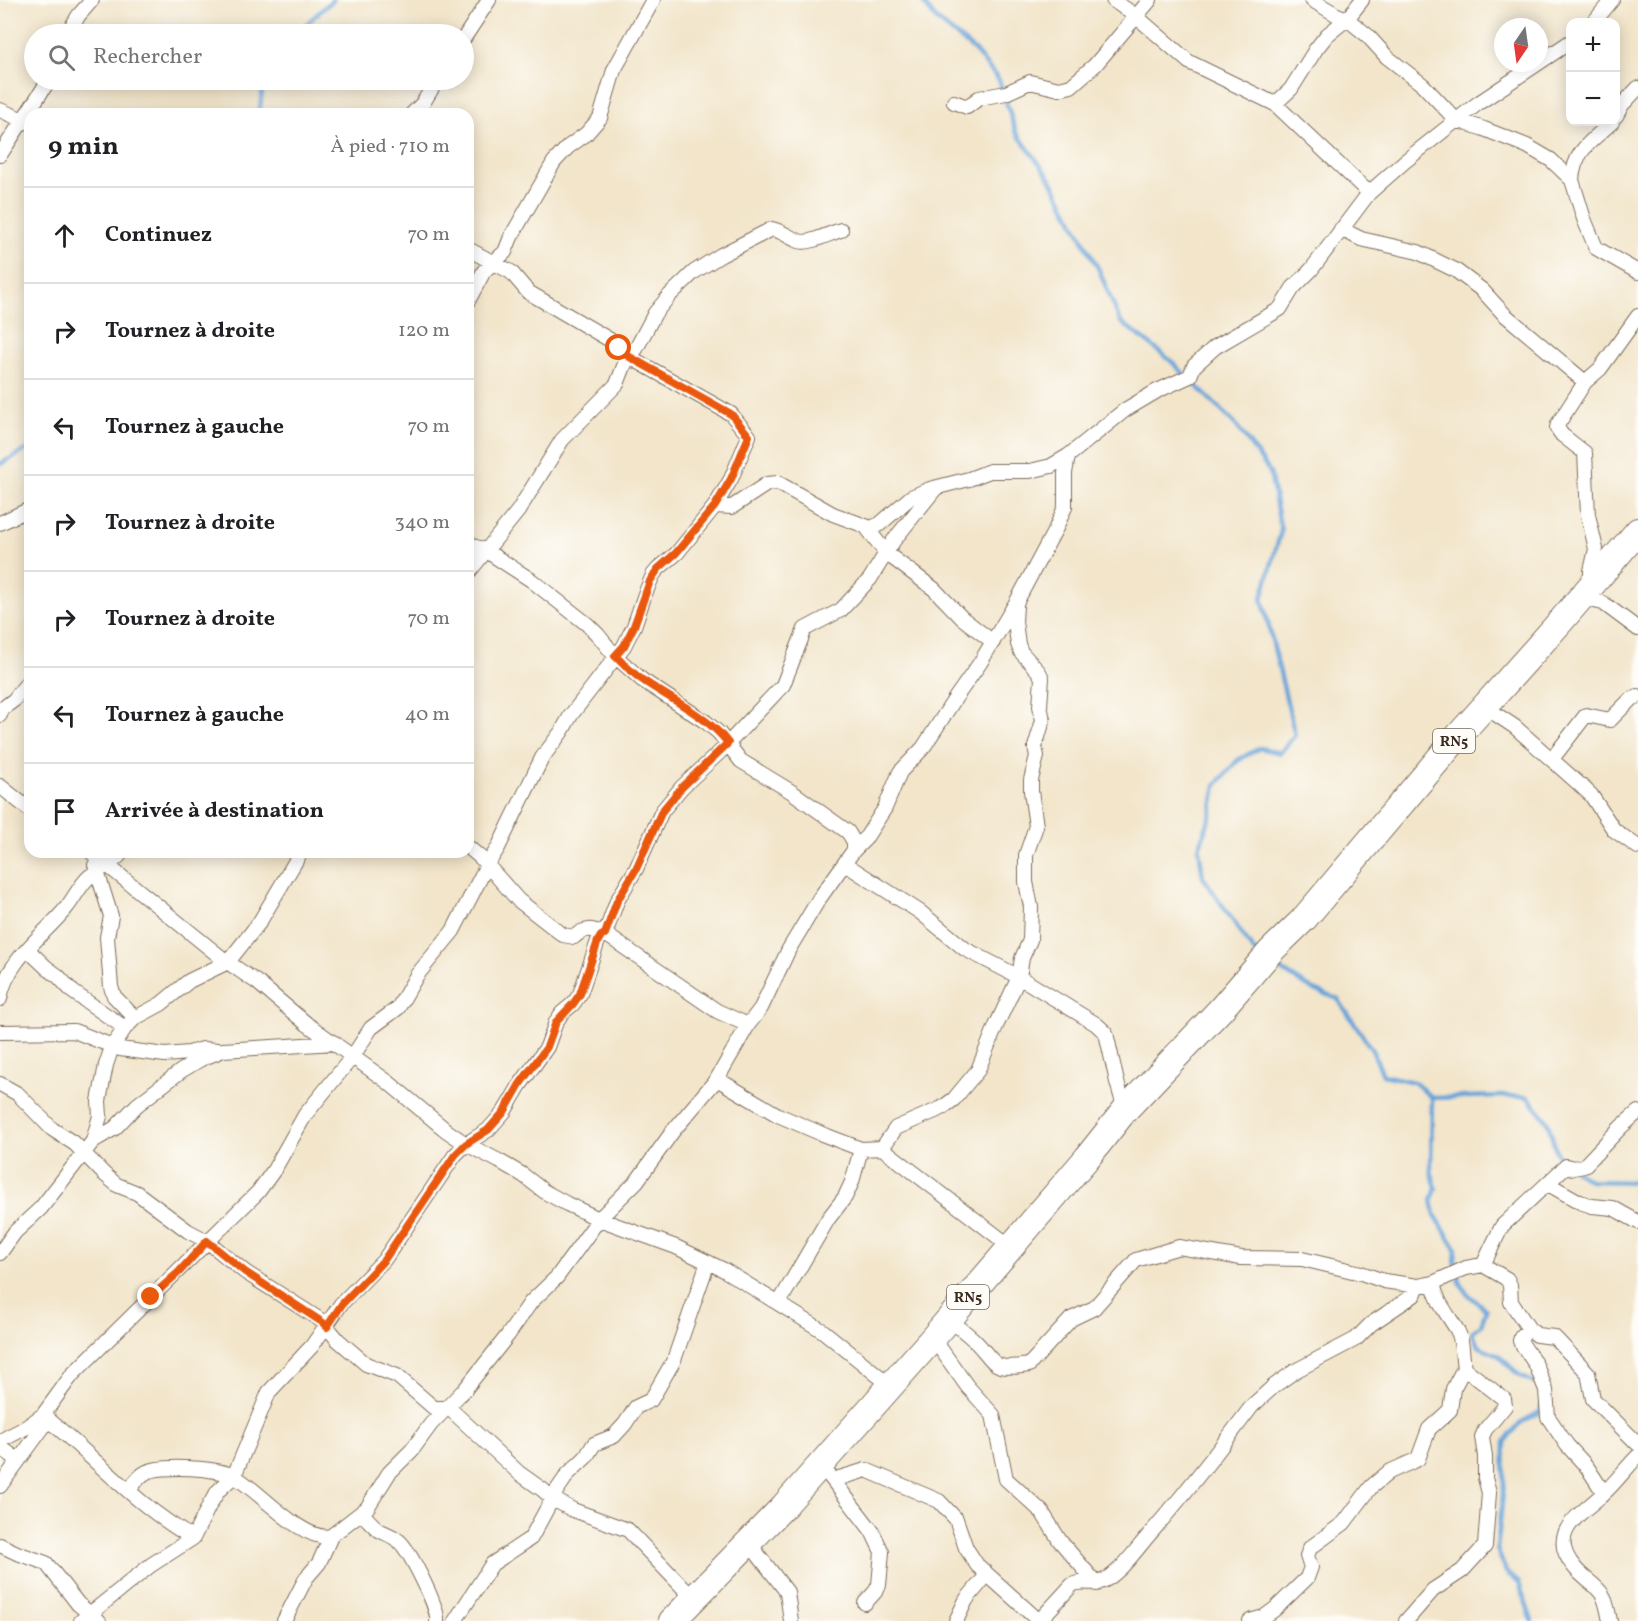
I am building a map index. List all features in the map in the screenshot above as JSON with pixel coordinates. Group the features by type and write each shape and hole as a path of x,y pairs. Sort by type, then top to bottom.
{"highway":[{"name":"RN5","path":"672,1621 748,1543 826,1472 891,1386 1087,1158 1125,1110 1303,920 1638,531"}],"street":[{"path":"73,24 92,0"},
{"path":"473,24 489,0"},
{"path":"474,290 484,271 505,252 511,237 554,162 567,147 586,134 600,117 614,70 653,0"},
{"path":"1113,0 1137,17 1189,62 1275,104 1369,193"},
{"path":"954,102 967,107 979,98 999,95 1030,82 1059,89 1067,88 1076,83 1095,65 1150,0"},
{"path":"1312,0 1347,19 1367,35 1387,57 1423,85 1456,120 1527,146 1551,160 1572,180"},
{"path":"1275,104 1291,89 1327,35 1347,19 1362,0"},
{"path":"1597,18 1612,0"},
{"path":"867,528 874,528 880,524 911,497 990,471 1042,469 1068,456 1125,410 1157,391 1190,376 1194,366 1215,347 1276,312 1369,193 1456,120 1566,45"},
{"path":"1620,109 1638,88"},
{"path":"33,108 43,90"},
{"path":"418,108 431,90"},
{"path":"0,110 24,120"},
{"path":"0,155 24,124"},
{"path":"1605,126 1580,154 1573,169 1572,180 1596,248 1638,272"},
{"path":"474,565 518,511 562,440 617,384 628,356 636,349 655,313 693,272 772,229 807,243 841,230"},
{"path":"1341,229 1374,243 1418,252 1455,270 1482,290 1504,314 1585,382"},
{"path":"0,1486 72,1375 258,1192 274,1170 305,1115 353,1056 371,1028 398,1008 417,975 453,931 498,848 542,758 624,646 653,575 676,553 715,506 731,479 749,436 731,414 628,356 610,340 528,292 511,272 474,252"},
{"path":"1638,316 1600,369 1585,382 1557,428 1562,435 1585,453 1588,515 1596,549 1587,590 1638,629"},
{"path":"284,1621 303,1583 319,1563 331,1536 355,1516 362,1514 389,1473 412,1450 431,1424 448,1408 508,1335 531,1302 557,1277 599,1219 637,1181 673,1131 717,1079 748,1025 761,1008 789,949 819,899 854,850 865,839 885,808 900,772 923,748 993,642 1017,601 1065,507 1065,473 1068,456"},
{"path":"715,506 732,507 750,493 767,484 778,483 833,514 853,520 867,528 886,553 934,590 962,618 993,642"},
{"path":"0,1545 46,1563 90,1619 145,1570 193,1538 218,1491 234,1476 269,1392 327,1327 342,1304 384,1260 446,1167 466,1144 488,1130 504,1112 520,1084 547,1047 556,1022 580,994 598,941 605,934 617,901 636,869 662,811 682,787 775,695 786,681 805,629 842,610 870,579 886,553 935,489"},
{"path":"0,523 24,512"},
{"path":"474,546 485,550 531,580 587,624 615,656 642,680 719,733 741,761 792,792 848,832 854,842 854,850"},
{"path":"882,1148 896,1128 942,1108 954,1099 975,1075 1019,977 1022,958 1032,935 1031,907 1026,882 1026,855 1036,826 1031,780 1038,756 1035,747 1043,720 1040,706 1041,674 1021,652 1018,644 1015,622 1017,601"},
{"path":"0,715 2,709 14,700 24,687"},
{"path":"1551,759 1586,715 1608,721 1631,699 1638,696"},
{"path":"1485,707 1515,727 1591,795 1614,830 1638,847"},
{"path":"0,786 24,805"},
{"path":"474,853 512,894 563,934 574,937 580,931 590,929 605,934 717,1011 748,1025"},
{"path":"0,1253 15,1232 41,1208 93,1141 100,1116 99,1101 112,1047 130,1023 161,1004 189,981 228,962 259,923 297,858"},
{"path":"111,863 103,891 111,916 107,937 111,987 130,1023"},
{"path":"0,999 4,981 28,950 66,907 83,883 111,863"},
{"path":"111,863 228,962 466,1144 515,1170 545,1192 599,1219 676,1247 708,1262 823,1331 891,1386"},
{"path":"845,864 920,912 965,949 1019,977 1096,1024 1106,1033 1125,1110"},
{"path":"28,950 58,976 72,992 130,1023"},
{"path":"0,1032 74,1032 112,1047 165,1055 203,1049 224,1050 335,1043"},
{"path":"93,1141 115,1128 137,1105 181,1071 201,1059 224,1050"},
{"path":"717,1079 778,1115 861,1149 882,1148 1011,1247"},
{"path":"0,1083 18,1094 52,1130 75,1144 117,1185 137,1193 174,1221 207,1241 245,1272 322,1322 366,1364 396,1376 434,1408 448,1408 519,1473 552,1499 573,1510 628,1530 693,1598"},
{"path":"1483,1265 1502,1226 1566,1166 1573,1168 1584,1166 1638,1112"},
{"path":"779,1303 828,1219 845,1197 852,1182 861,1149"},
{"path":"1548,1184 1580,1202 1613,1208 1638,1222"},
{"path":"941,1329 974,1340 993,1363 1007,1367 1029,1365 1071,1319 1094,1308 1136,1260 1179,1247 1240,1258 1302,1259 1384,1281 1418,1286 1433,1283 1458,1271 1483,1265 1507,1279 1510,1285 1511,1302 1529,1329 1537,1335 1554,1337 1588,1373 1593,1399 1618,1425 1636,1435"},
{"path":"454,1621 492,1564 531,1538 568,1474 586,1457 594,1443 614,1436 636,1407 651,1400 674,1360 708,1262"},
{"path":"1250,1621 1259,1620 1275,1609 1306,1578 1311,1567 1307,1556 1310,1548 1344,1523 1371,1487 1389,1472 1418,1459 1429,1429 1450,1410 1453,1389 1464,1368 1460,1335 1448,1314 1437,1301 1433,1283"},
{"path":"826,1472 866,1470 939,1501 956,1519 966,1548 986,1576 1039,1621 1075,1583 1097,1584 1108,1578 1146,1539 1264,1394 1295,1371 1356,1339 1387,1312 1414,1295 1418,1286"},
{"path":"941,1329 967,1386 993,1415 1006,1479 1042,1512 1060,1541 1097,1584"},
{"path":"1529,1329 1520,1341 1536,1365 1546,1390 1548,1417 1604,1493"},
{"path":"1407,1621 1433,1590 1462,1570 1482,1551 1486,1540 1489,1493 1485,1478 1482,1437 1485,1430 1504,1408 1505,1400 1464,1368"},
{"path":"0,1441 46,1417"},
{"path":"46,1417 129,1490 174,1527 193,1538"},
{"path":"0,1447 18,1460"},
{"path":"1610,1621 1603,1595 1575,1568 1565,1550 1563,1539 1573,1519 1604,1493 1638,1456"},
{"path":"129,1490 144,1473 164,1468 203,1469 234,1476 288,1519 318,1537 331,1536"},
{"path":"826,1472 872,1531 882,1552 879,1585 865,1603"},
{"path":"362,1514 378,1529 399,1540 409,1554 430,1594 438,1621"},
{"path":"748,1543 788,1592 790,1621"},
{"path":"956,1621 966,1600 986,1576"}],"waterway":[{"path":"306,24 333,0"},
{"path":"921,0 936,19 974,50 999,80 1016,132 1050,178 1099,270 1120,321 1170,360 1236,425 1270,472 1281,531 1262,598 1295,735 1280,753 1260,748 1238,760 1216,785 1211,814 1199,848 1203,877 1253,950 1259,954"},
{"path":"260,108 263,90"},
{"path":"0,464 24,451"},
{"path":"1270,963 1312,989 1338,999 1372,1050 1383,1075 1414,1082 1432,1098 1528,1097 1548,1122 1556,1152 1565,1164"},
{"path":"1432,1098 1431,1170 1436,1188 1432,1200 1435,1215 1456,1249 1455,1260 1460,1283 1469,1295 1486,1310 1481,1325 1472,1332 1478,1346 1497,1354 1520,1376 1540,1386"},
{"path":"1575,1171 1591,1181 1638,1182"},
{"path":"1532,1621 1519,1583 1506,1572 1497,1549 1504,1484 1505,1442 1520,1423 1540,1412 1542,1405"}],"route":[{"path":"151,1297 179,1272 207,1241 245,1272 327,1327 342,1304 384,1260 455,1155 466,1144 488,1130 504,1112 520,1084 547,1047 556,1022 580,994 598,941 605,934 617,901 636,869 662,811 682,787 728,743 706,722 642,680 615,656 624,646 634,626 650,581 658,569 676,553 715,506 731,479 749,436 731,414 628,356 619,348"}]}
